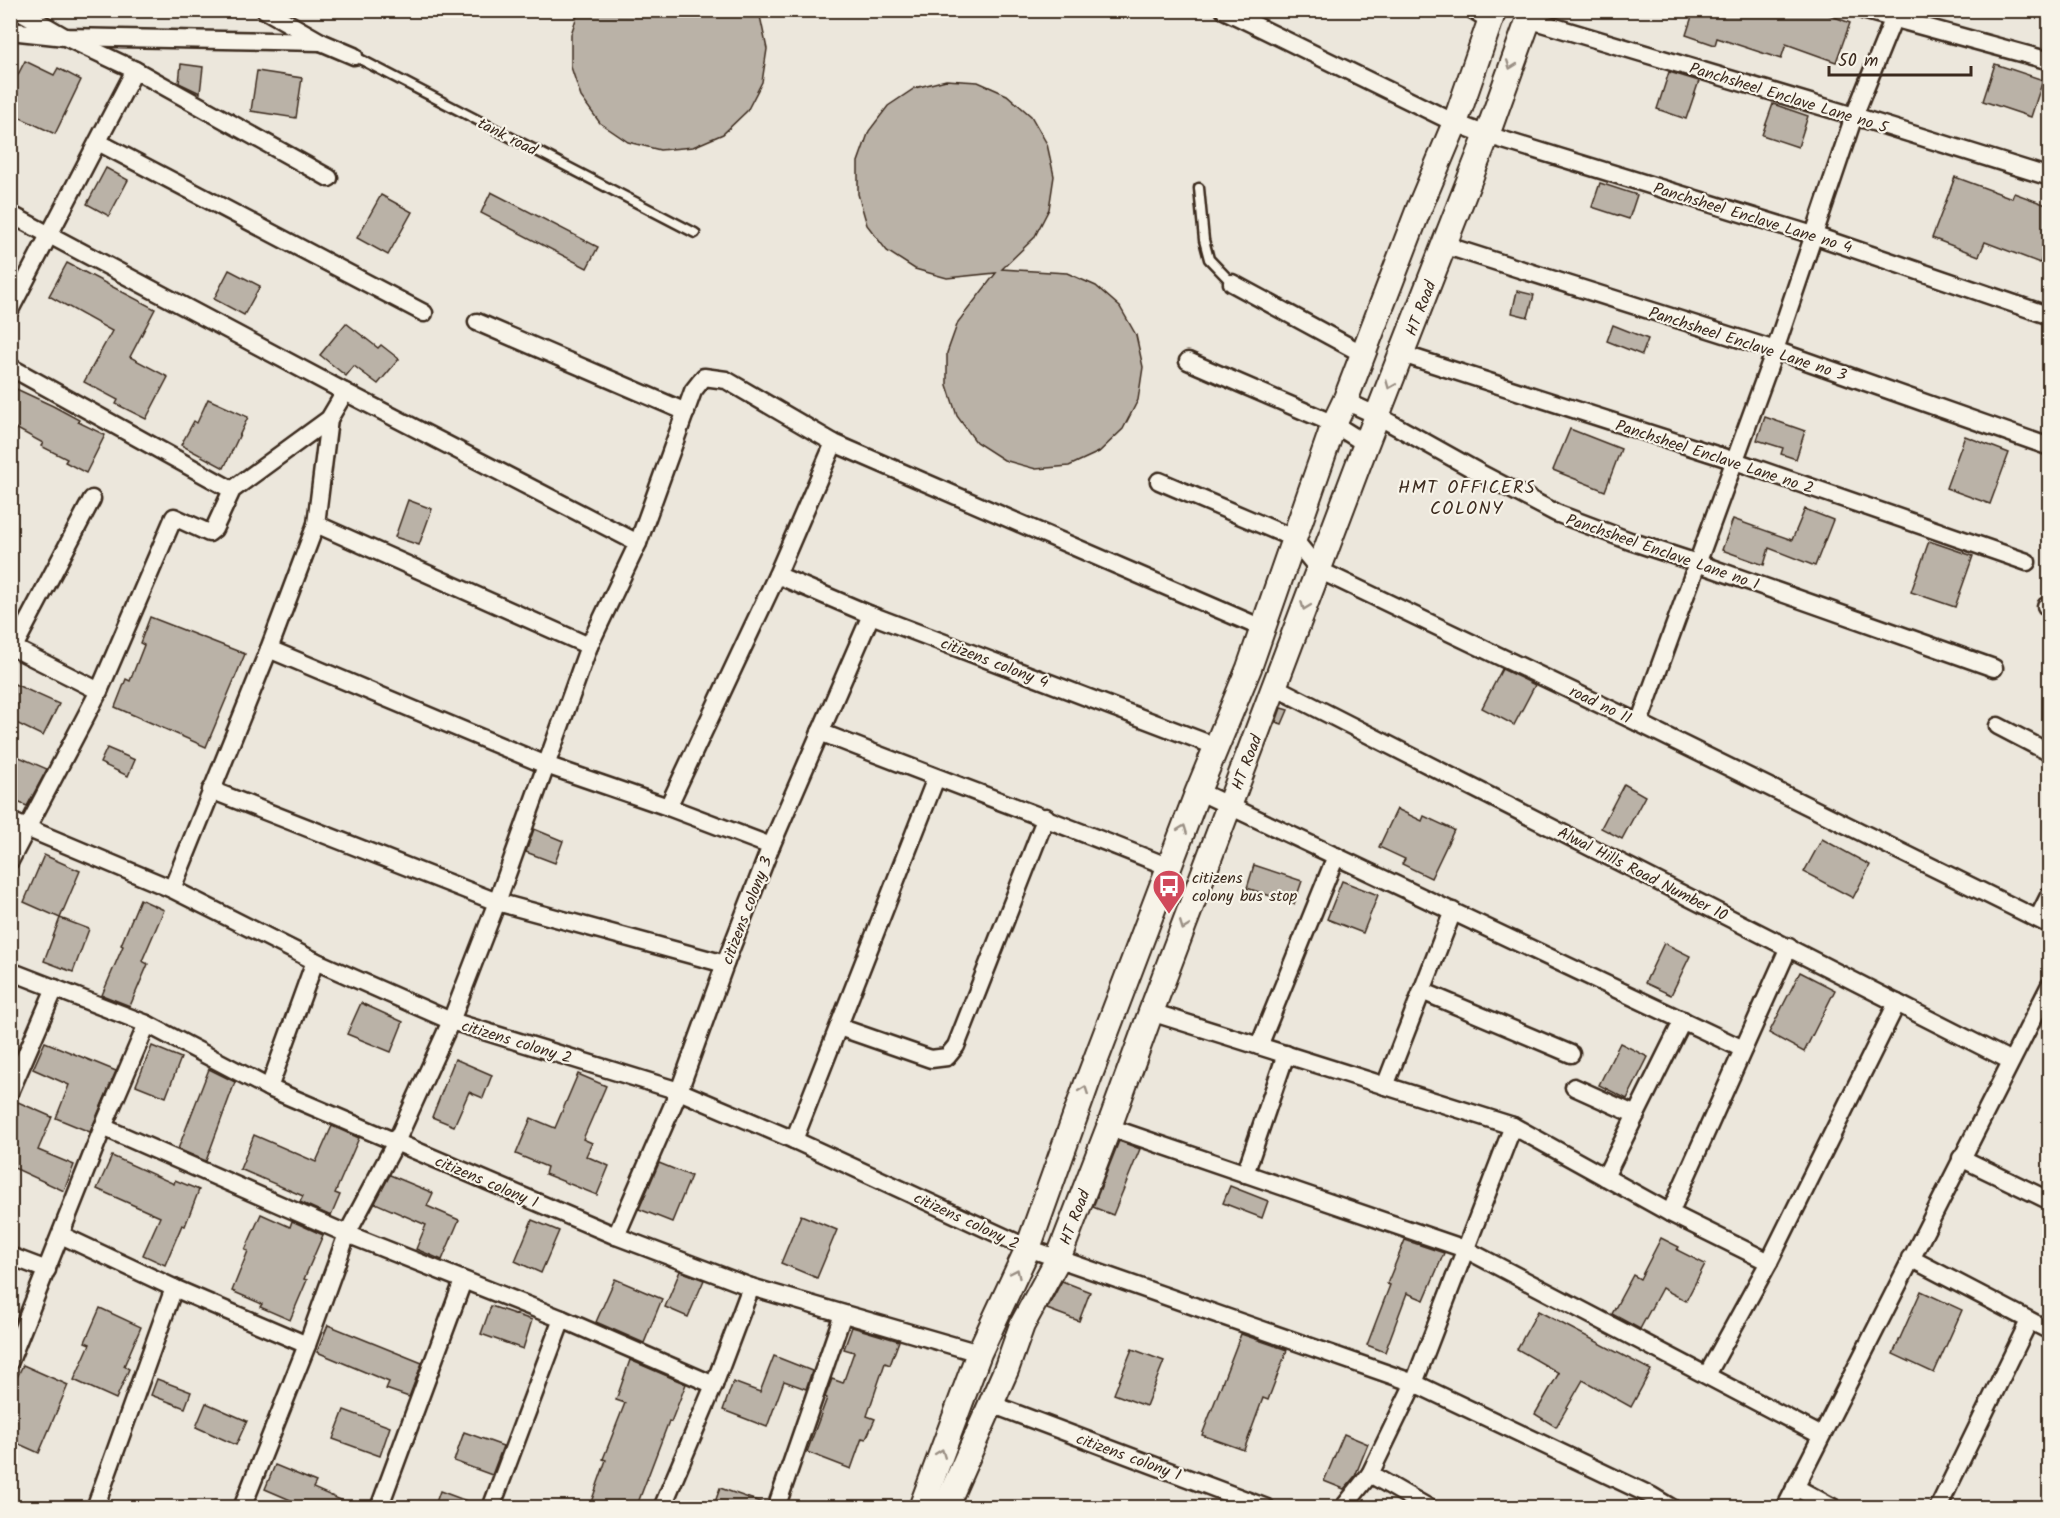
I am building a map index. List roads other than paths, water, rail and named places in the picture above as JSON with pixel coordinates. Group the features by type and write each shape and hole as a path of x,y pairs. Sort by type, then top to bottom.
{"street":[{"path":"18,10 65,37 135,70 329,178"},
{"name":"tank road","path":"265,10 321,42 354,56"},
{"name":"Panchsheel Enclave Lane no 4","path":"1224,10 1455,123 1487,135 1813,235 2049,316"},
{"path":"1863,10 1895,15 2049,61"},
{"name":"HT Road","path":"921,1508 979,1353 1028,1248 1087,1083 1215,746 1249,668 1334,424 1345,401 1418,210 1455,123 1486,14"},
{"name":"HT Road","path":"945,1508 991,1404 1022,1325 1058,1258 1366,444 1487,135 1530,15"},
{"name":"Panchsheel Enclave Lane no 5","path":"1530,15 2049,177"},
{"path":"1639,723 1775,350 1854,116 1895,15"},
{"path":"10,31 65,37 321,42"},
{"path":"10,310 135,70"},
{"path":"98,142 424,313"},
{"path":"10,214 345,392 638,543"},
{"name":"Panchsheel Enclave Lane no 3","path":"1444,245 1775,350 2049,447"},
{"path":"1232,283 1363,354"},
{"path":"477,322 686,412"},
{"name":"Panchsheel Enclave Lane no 2","path":"1402,354 1735,461 2027,562"},
{"path":"1188,361 1334,424 1366,444"},
{"path":"10,367 232,490"},
{"path":"242,1508 307,1345 347,1234 396,1142 451,1021 497,902 589,646 638,543 693,391 704,377 726,380 834,443 1262,628"},
{"path":"10,861 99,691 174,517 209,533 214,529 232,490 329,419 345,392"},
{"name":"Panchsheel Enclave Lane no 1","path":"1345,401 1378,416 1480,474 1556,513 1995,668"},
{"path":"172,889 269,649 316,524 329,419"},
{"path":"668,807 777,575 834,443"},
{"name":"road no 11","path":"1159,481 1293,538 1319,570 1639,723 2044,922"},
{"path":"92,499 12,646 99,691"},
{"path":"316,524 589,646"},
{"name":"citizens colony 4","path":"777,575 871,615 1215,746"},
{"name":"citizens colony 3","path":"616,1236 679,1091 771,846 871,615"},
{"path":"269,649 546,765 668,807 771,846"},
{"name":"Alwal Hills Road Number 10","path":"1275,687 2011,1061"},
{"path":"1998,726 2049,753"},
{"path":"820,732 1169,867"},
{"path":"794,1140 936,778"},
{"path":"211,790 497,902 725,964"},
{"path":"1198,791 1743,1048"},
{"path":"838,1026 931,1059 947,1058 956,1046 1046,818"},
{"name":"citizens colony 2","path":"10,821 172,889 315,961 451,1021 679,1091 794,1140 1028,1248 1414,1383 1649,1502 1672,1508"},
{"path":"1259,1046 1336,856"},
{"path":"2044,922 2049,894"},
{"path":"1385,1086 1453,911"},
{"path":"1670,1212 1789,947"},
{"path":"270,1088 315,961"},
{"name":"citizens colony 1","path":"10,970 147,1024 270,1088 616,1236 751,1287 979,1353"},
{"path":"1785,1508 2049,985"},
{"path":"10,1092 55,988"},
{"path":"1422,991 1571,1054"},
{"path":"1707,1375 1769,1262 1897,1003"},
{"path":"1151,1012 1513,1126 1670,1212 1769,1262"},
{"path":"1605,1177 1683,1020"},
{"path":"10,1361 147,1024"},
{"path":"1245,1174 1286,1054"},
{"path":"1574,1087 1636,1116"},
{"path":"1343,1508 1370,1474 1414,1383 1513,1126"},
{"path":"104,1127 347,1234 562,1319 714,1386"},
{"path":"1109,1127 1464,1249 1820,1435"},
{"path":"1961,1158 2049,1201"},
{"path":"61,1234 174,1288 307,1345"},
{"path":"10,1256 47,1270"},
{"path":"1910,1258 2049,1331"},
{"path":"379,1508 463,1281"},
{"path":"662,1508 714,1386 751,1287"},
{"path":"95,1508 174,1288"},
{"path":"776,1508 843,1314"},
{"path":"491,1508 562,1319"},
{"path":"1938,1508 2029,1321"},
{"name":"citizens colony 1","path":"991,1404 1268,1508"},
{"path":"1370,1474 1429,1508"},
{"path":"1796,1487 1834,1508"}],"lane":[{"name":"tank road","path":"354,56 695,233"},
{"path":"1199,188 1204,240 1209,259 1232,283"}],"place":[{"name":"citizens colony bus stop","path":"1169,915"}],"district":[{"name":"HMT OFFICERS COLONY","path":"1467,497"}]}
